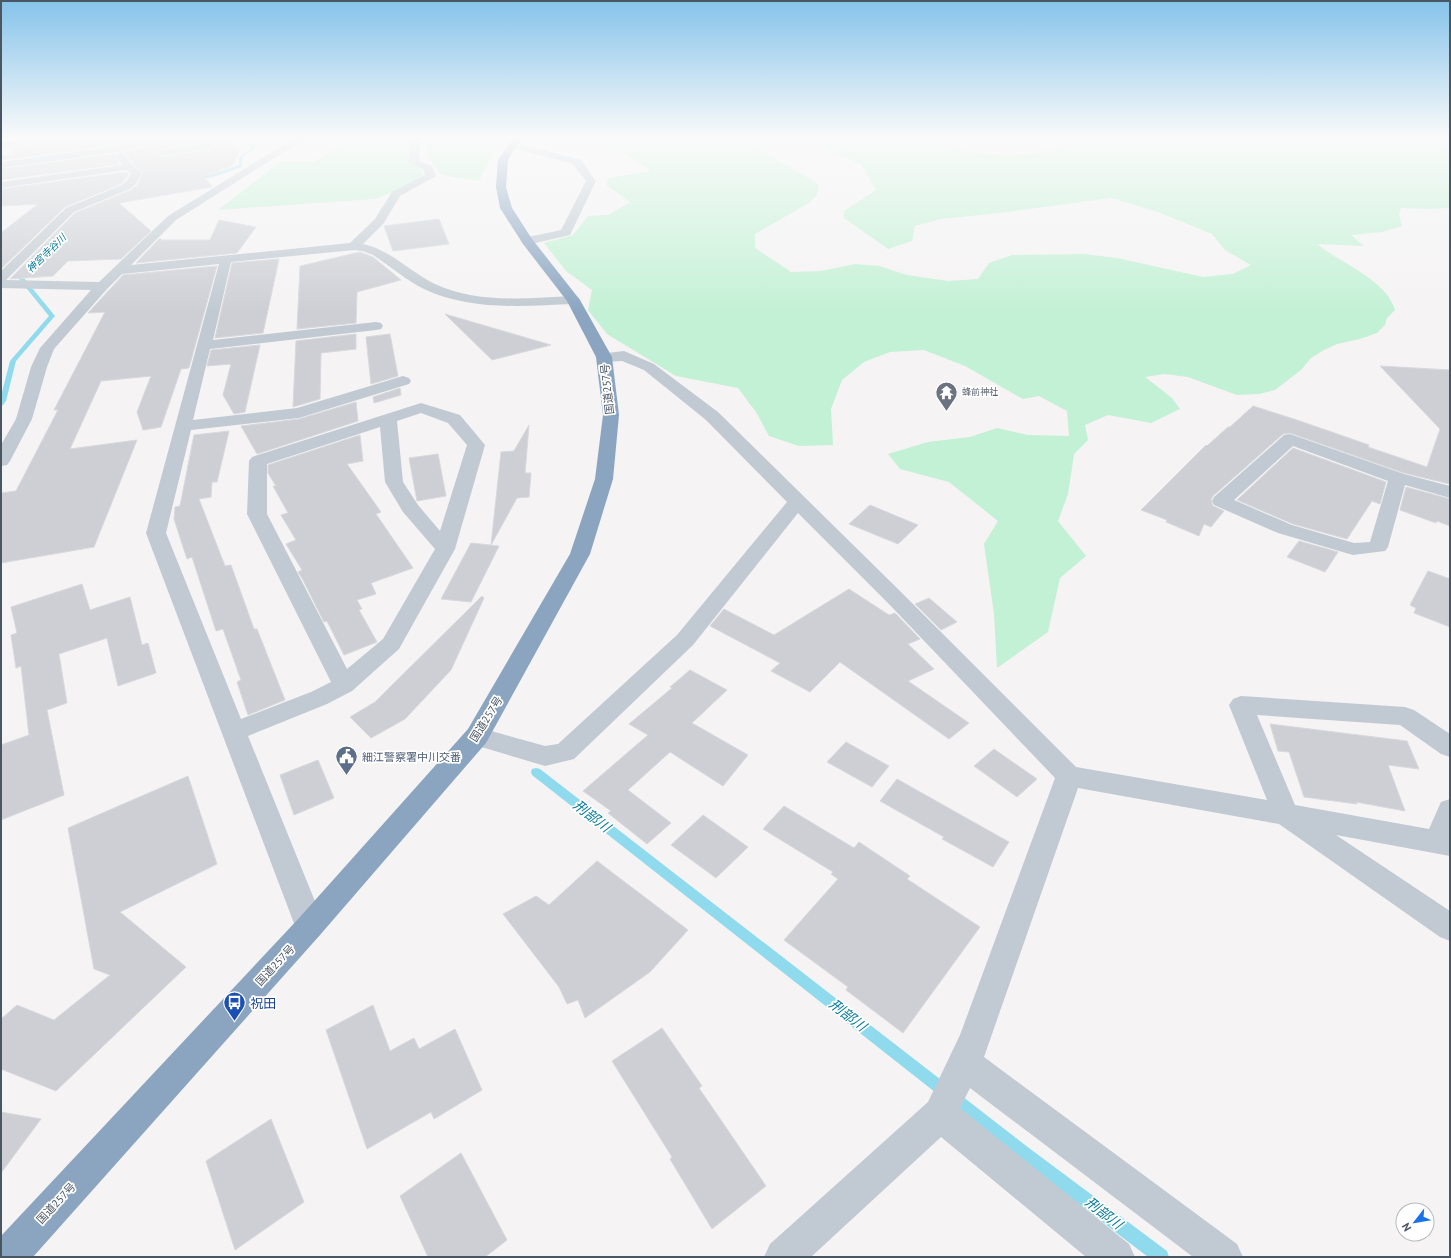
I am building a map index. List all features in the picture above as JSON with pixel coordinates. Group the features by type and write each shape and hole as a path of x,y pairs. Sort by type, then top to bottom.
{"highway":[{"name":"国道257号","path":"7,1257 310,926 478,736 580,554 604,479 611,414 604,357 573,300 527,241 506,208 503,195"}],"street":[{"path":"5,282 29,252 70,210 107,195"},
{"path":"1,461 24,419 39,367 47,348 102,286 172,218 209,195"},
{"path":"354,246 380,220 396,195"},
{"path":"527,241 566,232 584,195"},
{"path":"119,270 354,246 368,249 431,287 449,294 503,302 573,300"},
{"path":"226,259 185,426 156,533 310,926"},
{"path":"5,282 102,286"},
{"path":"204,345 376,326"},
{"path":"604,357 624,356 649,368 712,416 894,597 1069,776 1444,843 1450,810"},
{"path":"185,426 298,413 403,381"},
{"path":"234,732 319,698 344,685 392,644 445,549 476,445 454,419 421,408 258,461 257,514 344,685"},
{"path":"388,419 394,482 410,508 445,549"},
{"path":"1398,478 1378,547 1353,549 1285,529 1221,501 1290,439 1398,478 1450,492"},
{"path":"478,736 545,756 565,752 685,640 798,501"},
{"path":"1450,747 1405,716 1241,705 1286,815 1450,928"},
{"path":"783,1257 950,1092 976,1034 1069,776"},
{"path":"950,1092 1116,1257"},
{"path":"950,1092 1224,1257"}],"green space":[{"path":"238,195 386,195 375,199 218,210"},
{"path":"620,195 817,195 809,203 755,234 755,248 791,272 821,271 855,264 879,266 907,275 948,281 978,279 989,263 1012,255 1084,254 1117,258 1203,277 1233,274 1251,265 1225,250 1212,234 1158,212 1111,198 941,219 915,226 912,241 888,249 844,218 844,211 869,195 1450,195 1450,208 1401,208 1399,214 1402,226 1382,232 1351,235 1364,246 1317,244 1373,281 1390,299 1395,310 1387,318 1385,325 1377,333 1360,339 1337,344 1324,350 1311,358 1301,370 1275,390 1259,394 1237,395 1188,377 1164,374 1145,377 1172,398 1180,409 1151,423 1108,415 1085,425 1088,440 1074,454 1068,494 1058,521 1086,556 1060,578 1048,632 997,668 994,614 984,544 998,521 949,482 900,469 888,454 928,442 970,437 997,428 1028,435 1069,436 1067,411 1039,396 1023,399 965,366 924,350 890,352 864,362 842,380 831,409 833,445 799,446 769,436 756,412 738,388 676,376 607,334 588,310 592,290 566,271 544,243 573,235 588,216 608,215 630,202"}],"building":[{"path":"1,195 95,195 65,207 1,269 1,233 38,204 1,206"},
{"path":"120,195 167,195 119,203 151,231 121,259 68,261 53,276 10,279 75,213"},
{"path":"439,219 449,244 393,251 384,226"},
{"path":"219,220 256,227 237,253 136,263 160,238 162,240 210,240"},
{"path":"360,252 373,257 401,280 357,292 356,323 297,329 300,266"},
{"path":"279,259 263,333 215,338 232,263"},
{"path":"217,266 189,368 181,369 161,427 143,430 137,412 151,376 101,381 70,449 137,440 94,547 1,563 1,493 16,491 58,410 54,410 105,312 88,313 123,275"},
{"path":"445,314 551,345 492,360"},
{"path":"356,334 356,349 321,353 320,399 293,407 296,341"},
{"path":"390,334 398,376 371,384 366,337"},
{"path":"260,345 245,412 234,414 223,395 231,364 207,366 211,350"},
{"path":"1380,366 1450,370 1450,484 1404,473 1290,433 1283,434 1213,496 1211,500 1213,506 1224,511 1211,527 1204,524 1199,536 1166,522 1167,520 1141,510 1206,445 1207,446 1228,427 1230,427 1253,406 1369,445 1368,447 1427,467 1440,429"},
{"path":"400,388 401,395 374,403 373,397"},
{"path":"356,402 358,421 257,454 241,426 299,419"},
{"path":"529,425 525,473 531,473 529,497 517,498 491,545 501,452 514,451"},
{"path":"229,431 217,482 212,482 211,497 199,499 225,566 231,565 254,629 257,629 285,700 248,715 237,682 241,680 223,629 216,631 192,557 187,559 174,519 175,507 180,506 194,435"},
{"path":"360,435 363,461 347,464 381,512 376,514 413,568 371,583 376,594 357,600 362,609 359,610 377,642 344,655 327,621 324,622 298,572 302,570 286,544 296,540 281,515 288,513 273,486 276,486 268,473 268,465"},
{"path":"1293,448 1386,482 1380,504 1372,501 1347,539 1293,524 1237,500"},
{"path":"438,454 446,496 417,501 409,458"},
{"path":"1406,487 1450,499 1450,526 1437,521 1436,523 1400,510"},
{"path":"870,505 918,525 898,544 849,524"},
{"path":"1299,541 1338,552 1325,572 1287,557"},
{"path":"471,543 499,546 471,602 441,599"},
{"path":"1428,571 1450,579 1450,627 1414,613 1416,608 1410,605"},
{"path":"82,584 90,610 130,597 142,645 148,643 156,673 118,686 107,638 59,654 67,703 47,710 64,795 1,820 1,745 29,735 21,666 16,668 11,635 17,633 11,607"},
{"path":"849,589 889,615 895,613 920,639 908,644 934,669 908,681 969,723 949,739 840,662 810,692 771,671 780,663 710,626 724,609 774,635"},
{"path":"482,596 484,598 451,670 405,719 371,738 350,717 375,702"},
{"path":"929,598 957,622 941,630 915,604"},
{"path":"690,670 727,690 692,723 748,755 723,786 670,752 628,790 671,823 647,844 608,813 611,811 583,791 648,735 629,724 672,688 670,687"},
{"path":"1270,724 1407,741 1419,769 1388,765 1405,811 1356,802 1357,804 1304,797 1289,752 1278,751"},
{"path":"846,742 889,766 872,787 827,762"},
{"path":"994,749 1037,779 1017,797 974,766"},
{"path":"318,760 334,798 294,815 280,775"},
{"path":"188,776 217,864 120,912 186,967 56,1091 1,1069 1,1019 17,1005 54,1020 110,975 94,969 68,828"},
{"path":"897,779 1009,842 993,867 942,839 944,837 880,801"},
{"path":"784,806 854,848 859,842 910,876 907,879 980,927 903,1033 846,990 848,987 784,940 838,879 831,874 833,872 763,829"},
{"path":"703,815 748,847 716,878 671,845"},
{"path":"597,861 688,930 650,972 585,1018 578,1000 567,1004 559,987 503,914 536,896 549,905"},
{"path":"373,1005 390,1051 414,1038 419,1049 455,1029 482,1090 434,1119 431,1112 367,1149 326,1030"},
{"path":"662,1028 702,1086 699,1088 766,1186 712,1229 670,1159 672,1157 612,1061"},
{"path":"1,1112 41,1119 1,1173"},
{"path":"271,1119 304,1202 235,1250 206,1161"},
{"path":"461,1153 507,1240 485,1257 428,1257 400,1196"}],"waterway":[{"name":"神宮寺谷川","path":"1,404 13,361 52,316 21,278 29,270"},
{"name":"刑部川","path":"536,772 1020,1150 1161,1257"}],"place":[{"name":"蜂前神社","path":"946,412"},
{"name":"細江警察署中川交番","path":"347,776"},
{"name":"祝田","path":"235,1022"}]}
